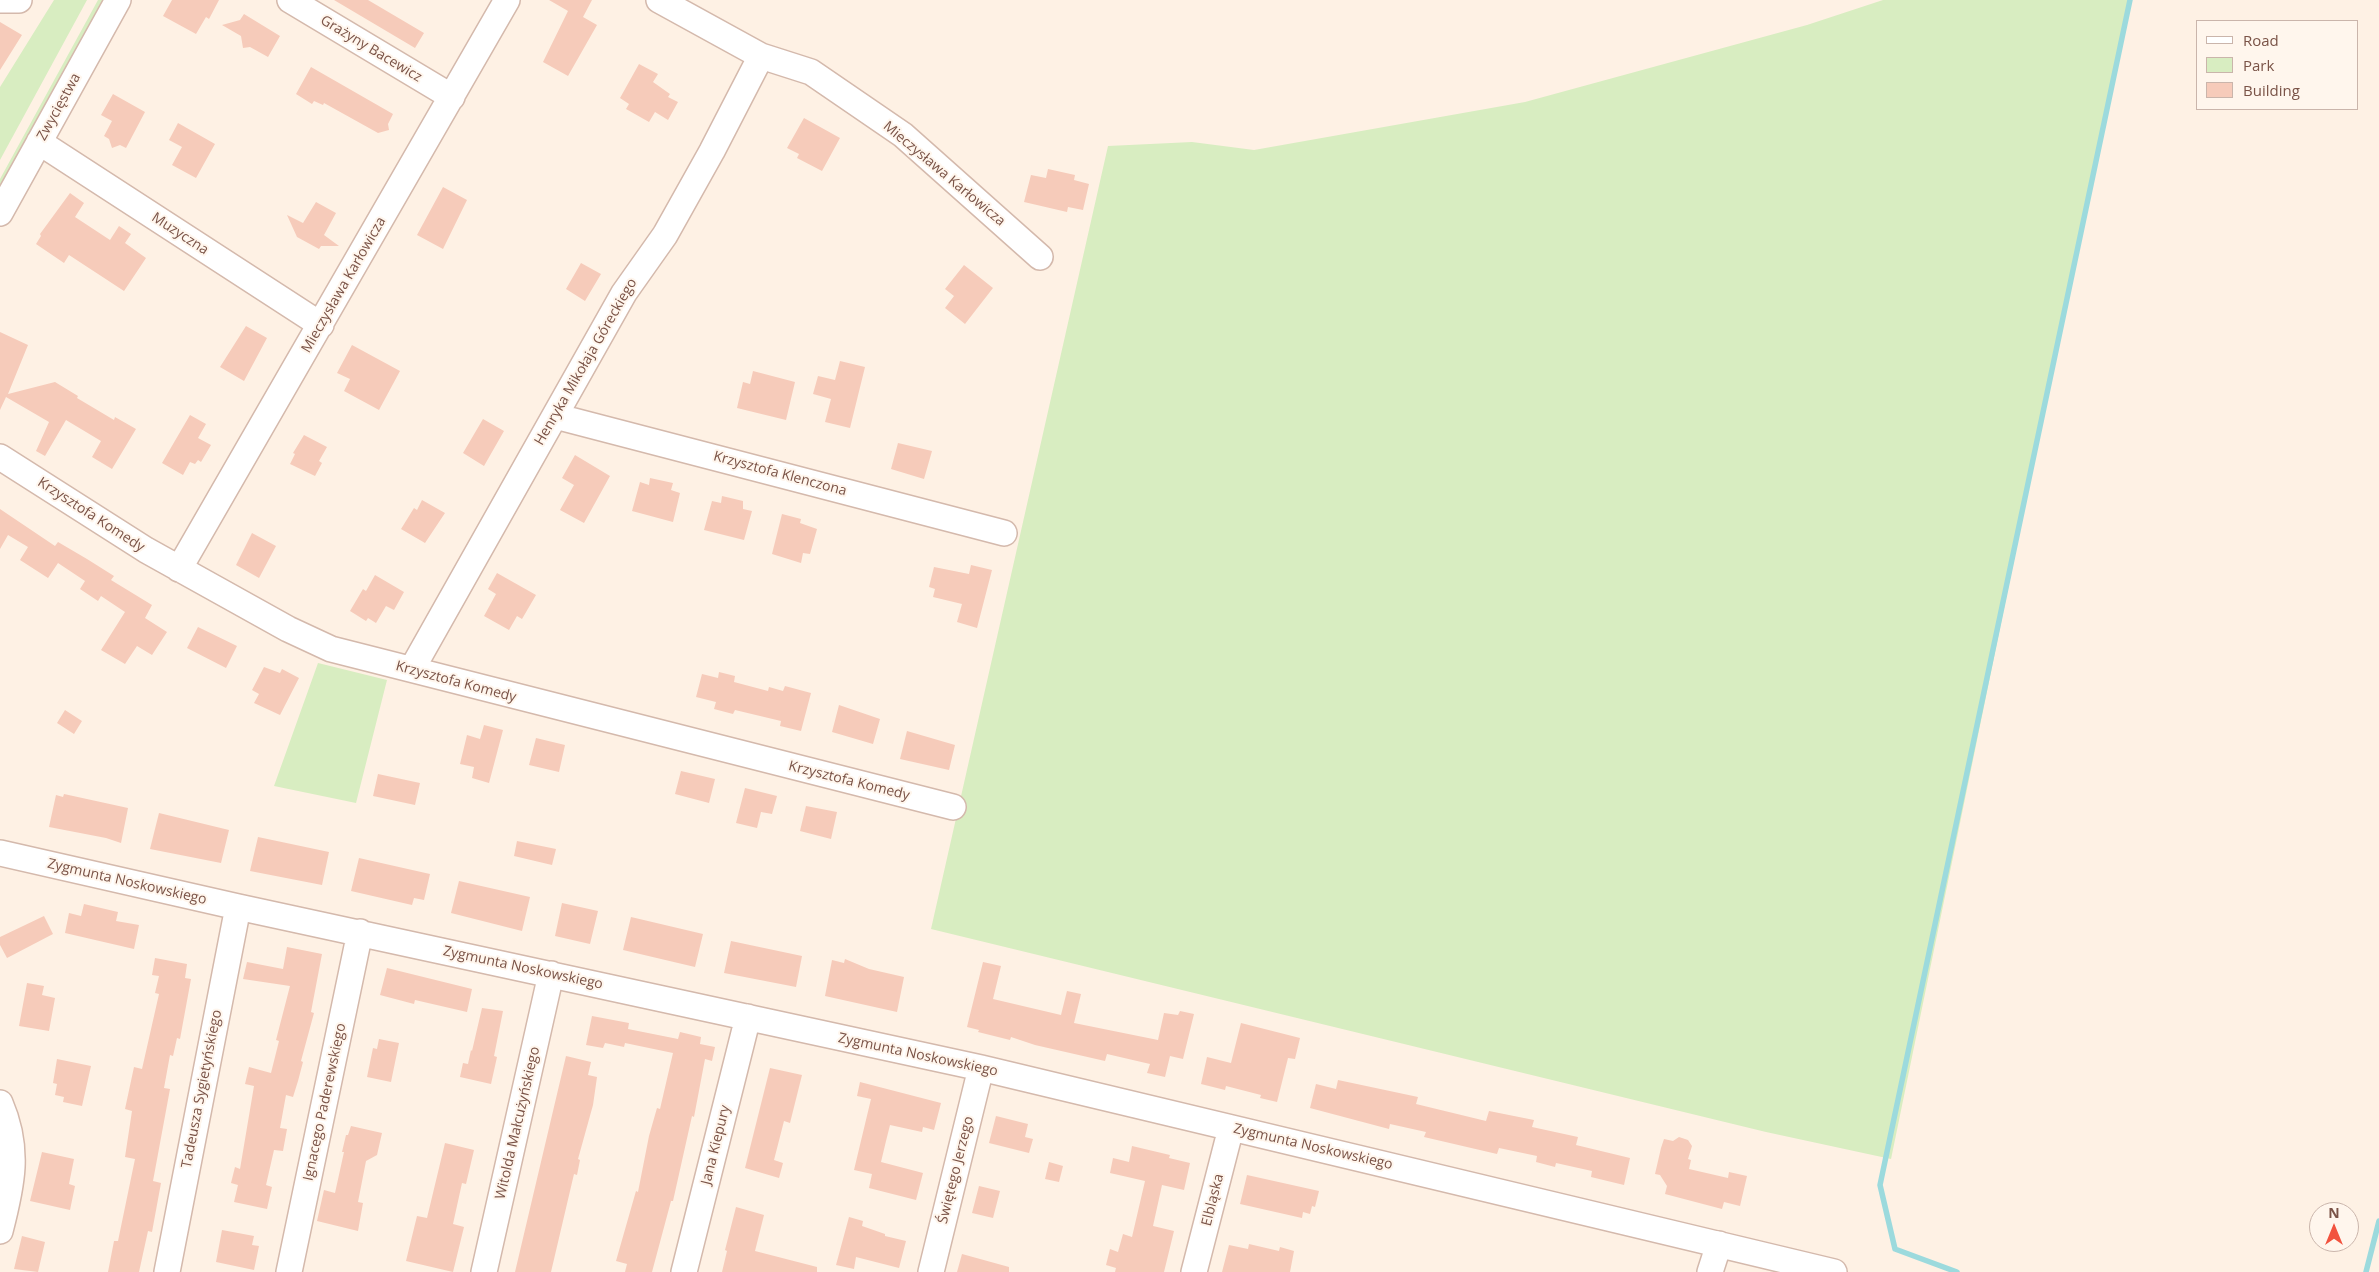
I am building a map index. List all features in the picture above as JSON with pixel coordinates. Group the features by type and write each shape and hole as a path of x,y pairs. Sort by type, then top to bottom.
{"street":[{"path":"0,0 19,0"},
{"name":"Zwycięstwa","path":"0,213 118,0"},
{"name":"Grażyny Bacewicz","path":"290,0 452,97"},
{"name":"Mieczysława Karłowicza","path":"179,569 507,0"},
{"name":"Mieczysława Karłowicza","path":"659,0 760,56 811,72 903,135 1040,256"},
{"name":"Henryka Mikołaja Góreckiego","path":"412,669 624,293 674,218 712,151 760,56"},
{"name":"Muzyczna","path":"39,142 321,325"},
{"name":"Krzysztofa Klenczona","path":"555,416 1004,533"},
{"name":"Krzysztofa Komedy","path":"0,457 179,569 308,640 355,657 412,669 538,703 954,807"},
{"name":"Zygmunta Noskowskiego","path":"0,853 238,907 981,1068 1834,1272"},
{"name":"Tadeusza Sygietyńskiego","path":"167,1272 238,907"},
{"name":"Ignacego Paderewskiego","path":"289,1272 360,932"},
{"name":"Witolda Małcużyńskiego","path":"484,1272 551,974"},
{"name":"Jana Kiepury","path":"684,1272 748,1017"},
{"name":"Świętego Jerzego","path":"931,1272 981,1068"},
{"path":"0,1231 4,1193 13,1168 4,1113"},
{"name":"Elbląska","path":"1194,1272 1231,1128"},
{"path":"1710,1272 1718,1244"}],"green space":[{"path":"54,0 87,0 0,160 0,87"},
{"path":"98,0 108,0 0,196 0,179"},
{"path":"1883,0 2129,0 1891,1159 1766,1132 931,929 1108,146 1192,142 1254,150 1525,102 1807,25"},
{"path":"318,663 387,680 356,803 274,786"}],"building":[{"path":"172,0 219,0 209,19 206,17 196,34 163,16"},
{"path":"334,0 368,0 424,33 415,48"},
{"path":"549,0 592,0 583,17 597,25 568,76 543,62 568,11"},
{"path":"244,14 280,36 268,57 250,47 243,48 241,36 222,25 240,20"},
{"path":"0,22 22,35 0,70"},
{"path":"639,64 658,74 653,82 670,94 668,97 678,102 668,120 655,112 649,122 626,109 629,104 620,98"},
{"path":"311,67 393,114 388,124 389,130 378,133 324,103 323,105 314,101 312,104 296,94"},
{"path":"113,94 145,112 126,148 120,145 112,148 109,139 104,136 112,121 101,115"},
{"path":"804,118 840,138 822,171 797,158 799,154 787,148"},
{"path":"178,123 215,144 196,178 172,165 182,147 169,140"},
{"path":"1048,169 1075,175 1074,180 1089,184 1083,210 1068,207 1067,212 1024,202 1031,175 1046,178"},
{"path":"443,187 467,200 443,249 417,235"},
{"path":"70,193 84,203 75,217 110,240 119,226 131,234 125,243 146,258 124,291 69,255 64,263 36,244 41,236 40,234"},
{"path":"316,202 336,213 324,235 339,246 321,246 319,249 297,237 287,215 303,223"},
{"path":"581,263 601,274 585,301 566,289"},
{"path":"964,265 993,288 965,324 945,308 954,296 945,289"},
{"path":"246,326 267,338 244,381 220,367"},
{"path":"0,332 28,345 8,394 55,382 78,396 77,398 114,420 115,417 136,429 112,469 92,457 101,441 66,420 45,456 36,451 49,422 6,397 0,410"},
{"path":"352,345 400,371 379,410 344,391 350,379 337,373"},
{"path":"840,361 865,367 850,428 825,422 831,399 813,394 818,376 835,380"},
{"path":"753,371 795,382 786,420 737,408 743,382 750,384"},
{"path":"190,415 206,424 198,438 211,445 201,462 198,460 195,464 190,462 183,475 162,463"},
{"path":"483,419 504,431 484,466 463,453"},
{"path":"304,435 327,447 319,461 322,463 315,476 290,464 295,454 293,453"},
{"path":"898,443 932,451 924,479 891,469"},
{"path":"575,455 610,476 584,523 560,510 574,485 562,478"},
{"path":"650,478 673,483 671,490 680,493 673,522 632,511 640,482 649,485"},
{"path":"722,496 743,501 743,509 752,511 744,540 704,530 712,501 721,503"},
{"path":"422,500 445,513 425,543 401,529 414,508 417,510"},
{"path":"0,509 55,546 58,542 114,576 111,580 152,605 145,618 167,632 152,655 137,646 125,664 101,650 125,612 101,596 98,601 80,589 85,581 58,563 48,578 20,560 28,547 8,535 0,549"},
{"path":"782,514 801,519 800,523 817,529 810,554 803,553 801,563 772,554"},
{"path":"252,533 276,546 259,578 236,565"},
{"path":"971,565 992,570 977,628 957,622 962,604 933,597 935,589 929,587 934,567 969,574"},
{"path":"497,573 536,595 522,619 517,616 509,630 484,616 496,594 488,589"},
{"path":"375,575 404,592 394,610 386,606 376,623 368,618 366,621 350,611 363,589 366,591"},
{"path":"198,627 237,646 226,668 187,648"},
{"path":"264,667 280,673 282,669 299,678 280,715 254,703 259,694 252,690"},
{"path":"719,672 735,676 734,682 768,691 769,687 783,691 785,686 811,693 801,731 780,726 781,721 735,710 733,714 714,709 716,702 696,697 702,674 718,678"},
{"path":"839,705 880,719 873,744 832,732"},
{"path":"65,710 82,721 74,734 57,723"},
{"path":"484,725 503,730 489,783 472,778 474,767 460,764 467,735 480,739"},
{"path":"907,731 955,745 949,770 900,759"},
{"path":"536,738 565,745 559,772 529,765"},
{"path":"681,771 715,779 709,803 675,794"},
{"path":"378,774 420,783 415,805 373,796"},
{"path":"745,788 777,796 772,814 761,812 757,828 736,823"},
{"path":"64,794 128,808 121,843 106,838 49,827 56,795 63,797"},
{"path":"806,806 837,812 831,839 800,831"},
{"path":"159,813 229,830 221,863 150,849"},
{"path":"258,837 329,852 322,885 250,871"},
{"path":"517,841 556,849 552,865 514,856"},
{"path":"359,858 430,874 424,900 414,898 412,905 351,891"},
{"path":"459,881 530,897 522,931 451,913"},
{"path":"562,903 598,911 590,944 555,936"},
{"path":"84,904 118,912 116,921 139,925 134,949 65,933 69,913 81,916"},
{"path":"44,916 53,934 7,958 0,945 0,937"},
{"path":"631,917 703,934 695,967 623,950"},
{"path":"731,941 802,956 796,987 724,973"},
{"path":"287,947 322,954 311,1012 314,1013 301,1061 303,1062 293,1097 286,1095 280,1128 287,1129 283,1151 274,1150 266,1185 272,1187 267,1209 234,1202 238,1185 231,1183 235,1167 240,1169 254,1086 245,1084 249,1067 271,1073 279,1041 276,1040 290,986 243,979 247,962 283,969"},
{"path":"155,958 187,964 185,978 191,979 180,1039 177,1038 173,1056 170,1055 164,1088 170,1089 153,1181 161,1183 152,1232 148,1231 139,1272 108,1272 114,1241 118,1241 135,1159 125,1157 132,1111 125,1109 134,1067 142,1069 159,994 155,993 159,976 152,975"},
{"path":"845,959 869,969 904,977 897,1012 825,996 832,960 844,963"},
{"path":"983,962 1001,966 993,999 1061,1015 1067,991 1081,994 1074,1023 1158,1040 1164,1013 1178,1015 1180,1011 1194,1014 1183,1059 1170,1056 1165,1077 1147,1073 1150,1064 1107,1054 1105,1061 1035,1045 1011,1037 1010,1040 978,1032 979,1030 967,1027"},
{"path":"387,968 472,989 467,1012 415,1000 414,1004 380,995"},
{"path":"27,983 44,986 42,995 55,998 49,1031 19,1026"},
{"path":"482,1008 503,1011 494,1056 497,1057 491,1084 460,1077 463,1063 468,1064"},
{"path":"592,1016 629,1023 628,1029 678,1039 680,1032 701,1037 700,1044 715,1047 712,1061 705,1059 694,1117 692,1116 673,1201 671,1201 652,1272 625,1272 627,1264 616,1261 636,1191 638,1192 649,1136 657,1108 660,1109 673,1053 625,1043 624,1047 605,1043 603,1048 586,1045"},
{"path":"1241,1023 1300,1038 1295,1059 1288,1058 1277,1102 1260,1098 1261,1095 1226,1086 1225,1090 1201,1084 1207,1057 1231,1063"},
{"path":"379,1039 399,1043 391,1082 367,1077 373,1048 377,1049"},
{"path":"566,1056 591,1062 588,1075 597,1077 593,1105 578,1159 580,1160 577,1175 574,1174 551,1272 515,1272"},
{"path":"57,1059 91,1066 82,1106 63,1102 64,1097 55,1095 57,1084 53,1083"},
{"path":"770,1068 802,1075 790,1123 784,1121 774,1160 783,1163 779,1178 745,1168"},
{"path":"1338,1080 1418,1097 1416,1104 1486,1121 1489,1111 1534,1120 1532,1127 1578,1137 1576,1145 1630,1158 1624,1185 1591,1177 1592,1171 1556,1163 1555,1167 1536,1162 1537,1156 1499,1148 1497,1154 1424,1137 1426,1132 1390,1124 1389,1129 1310,1108 1316,1084 1336,1089"},
{"path":"860,1082 941,1103 934,1130 923,1127 922,1132 890,1125 881,1162 923,1173 916,1200 869,1188 872,1174 854,1170 871,1099 857,1096"},
{"path":"996,1116 1028,1124 1025,1137 1033,1139 1029,1153 989,1143"},
{"path":"351,1126 382,1133 377,1155 366,1161 358,1202 363,1203 358,1231 317,1221 324,1190 335,1193 346,1135 348,1135"},
{"path":"1679,1137 1688,1140 1692,1146 1688,1159 1691,1160 1689,1169 1728,1178 1729,1172 1747,1176 1740,1206 1724,1202 1722,1209 1665,1194 1667,1186 1660,1175 1655,1174 1661,1148 1664,1139 1673,1141"},
{"path":"445,1143 474,1150 466,1184 462,1183 453,1224 464,1227 453,1272 406,1261 417,1216 427,1218"},
{"path":"1132,1146 1170,1155 1169,1158 1190,1163 1184,1190 1162,1185 1153,1226 1174,1231 1164,1272 1115,1272 1116,1268 1106,1265 1110,1249 1118,1252 1123,1234 1132,1237 1145,1181 1110,1173 1113,1158 1129,1162"},
{"path":"42,1152 74,1159 69,1184 75,1186 70,1210 30,1201"},
{"path":"1049,1162 1063,1166 1059,1182 1045,1179"},
{"path":"1247,1175 1319,1191 1315,1207 1312,1206 1310,1214 1303,1212 1302,1218 1240,1204"},
{"path":"979,1186 1000,1191 993,1218 972,1213"},
{"path":"736,1207 764,1215 755,1251 817,1267 817,1272 722,1272 727,1251 725,1250"},
{"path":"849,1217 863,1221 862,1226 885,1234 885,1236 906,1241 899,1268 856,1257 854,1269 836,1265"},
{"path":"222,1230 254,1236 252,1245 259,1246 254,1270 216,1262"},
{"path":"22,1236 45,1242 38,1272 14,1269"},
{"path":"1249,1244 1279,1251 1280,1247 1294,1251 1290,1272 1222,1272 1229,1245 1248,1249"},
{"path":"962,1254 1009,1267 1009,1272 957,1272"}],"waterway":[{"path":"1957,1272 1895,1249 1880,1185 2130,0"},
{"path":"2366,1272 2379,1221"}]}
